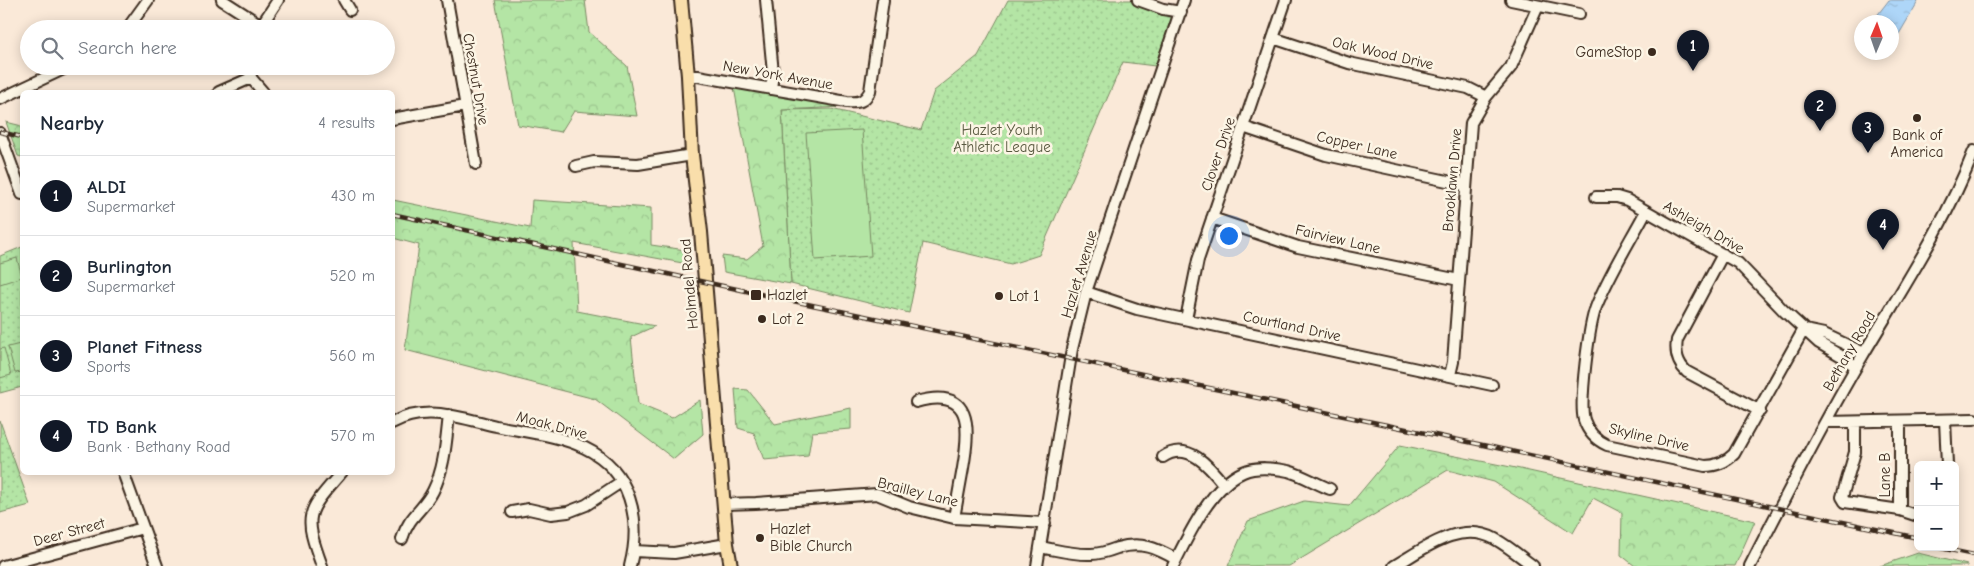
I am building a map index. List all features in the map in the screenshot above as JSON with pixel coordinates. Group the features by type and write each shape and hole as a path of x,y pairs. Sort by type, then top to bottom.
{"main road":[{"name":"Holmdel Road","path":"681,0 688,76 692,155 701,232 727,544 731,566"}],"street":[{"path":"134,20 148,0"},
{"path":"222,0 250,20"},
{"path":"265,20 278,0"},
{"path":"344,0 350,10"},
{"name":"Chestnut Drive","path":"447,0 476,164"},
{"path":"766,0 773,72 771,89"},
{"name":"New York Avenue","path":"688,76 698,76 847,102 863,102 870,92 872,82 883,0"},
{"path":"1138,0 1162,9 1181,12"},
{"name":"Hazlet Avenue","path":"1037,566 1072,349 1086,292 1184,0"},
{"name":"Clover Drive","path":"1186,319 1198,260 1286,0"},
{"path":"1511,0 1579,14"},
{"name":"Brooklawn Drive","path":"1450,375 1453,362 1471,123 1486,97 1511,67 1538,6"},
{"name":"Oak Wood Drive","path":"1273,38 1349,63 1468,88 1486,97"},
{"path":"0,99 51,75"},
{"path":"251,75 260,90"},
{"path":"224,90 251,78"},
{"path":"395,118 465,106"},
{"name":"Copper Lane","path":"1243,127 1326,155 1466,184"},
{"path":"0,133 20,188"},
{"name":"Bethany Road","path":"1750,566 1856,367 1906,284 1949,205 1974,151"},
{"path":"576,166 594,162 638,164 692,155"},
{"name":"Ashleigh Drive","path":"1596,197 1617,197 1646,211 1745,268 1804,330 1819,343 1856,367"},
{"name":"Skyline Drive","path":"1646,211 1602,294 1593,315 1583,412 1586,426 1596,439 1607,444 1708,466 1725,462 1734,454 1760,411 1804,330"},
{"name":"Fairview Lane","path":"1212,218 1298,247 1458,280"},
{"path":"1723,254 1677,340 1676,356 1687,372 1760,411"},
{"name":"Courtland Drive","path":"1086,292 1137,309 1492,385"},
{"name":"Ashleigh Drive","path":"1804,330 1824,334 1864,353"},
{"path":"916,402 934,397 945,399 955,404 966,418 968,437 954,518"},
{"name":"Moak Drive","path":"395,422 412,415 426,413 449,415 578,445 592,452 608,464 631,500 634,514 634,551 630,566"},
{"path":"402,539 406,526 427,500 439,478 444,462 449,415"},
{"path":"1826,422 1974,419"},
{"path":"1945,420 1947,461"},
{"name":"Lane B","path":"1900,421 1900,510 1914,515"},
{"path":"1854,422 1855,452 1842,497 1845,502 1900,510"},
{"path":"1163,456 1180,451 1194,455 1208,466 1224,486"},
{"path":"1040,547 1089,554 1102,553 1128,545 1140,544 1155,548 1175,563 1200,518 1224,486 1244,472 1265,468 1297,474 1330,489"},
{"path":"124,475 157,566"},
{"path":"322,566 311,536 310,518 316,501 339,475"},
{"path":"512,512 529,509 551,514 573,511 586,505 621,482"},
{"name":"Brailley Lane","path":"724,504 876,494 909,507 954,518 1044,523"},
{"name":"Deer Street","path":"3,566 143,528"},
{"path":"1394,566 1448,536 1471,533 1485,535 1496,540 1533,566"},
{"path":"634,551 674,553 727,544"}],"green space":[{"path":"495,0 585,0 589,32 627,66 637,116 574,111 561,132 518,125"},
{"name":"Hazlet Youth Athletic League","path":"1008,0 1138,0 1150,4 1172,17 1155,66 1123,62 1039,255 1011,264 923,243 909,313 791,284 782,110 831,109 921,130 934,91 978,56"},
{"path":"733,82 863,106 782,110 791,284 724,272 722,256 747,259 763,246"},
{"path":"6,122 20,126 20,156 18,156"},
{"path":"862,130 871,256 815,260 806,133"},
{"path":"395,200 530,228 532,200 651,208 651,245 686,250 688,264 574,243 577,311 655,326 631,337 638,404 672,418 700,400 703,434 674,459 595,399 405,350 419,245 395,239"},
{"path":"20,248 20,388 0,393 0,256"},
{"path":"17,258 20,278 0,284 0,263"},
{"path":"20,344 20,372 15,373 8,347"},
{"path":"4,348 11,375 0,378 0,349"},
{"path":"735,389 748,390 775,424 851,408 851,429 812,432 808,456 764,460 754,433 738,428"},
{"path":"0,421 30,505 0,513"},
{"path":"1400,445 1511,467 1755,521 1735,566 1635,566 1621,555 1622,513 1593,498 1573,533 1494,482 1448,470 1289,566 1228,566 1248,521 1304,501 1349,506"},
{"path":"1918,553 1967,565 1968,566 1880,566"}],"water":[{"path":"1889,0 1919,0 1899,34 1899,15 1877,15"}],"railway":[{"path":"0,132 20,137"},
{"path":"395,215 769,296 1914,537"},
{"path":"1955,551 1974,555"}],"place":[{"name":"GameStop","path":"1652,52"},
{"name":"ALDI","path":"1693,71"},
{"name":"Bank of America","path":"1917,118"},
{"name":"Burlington","path":"1820,131"},
{"name":"Planet Fitness","path":"1868,153"},
{"name":"TD Bank","path":"1883,250"},
{"name":"Hazlet","path":"756,295"},
{"name":"Lot 1","path":"999,296"},
{"name":"Lot 2","path":"762,319"},
{"name":"Hazlet Bible Church","path":"760,538"}]}
